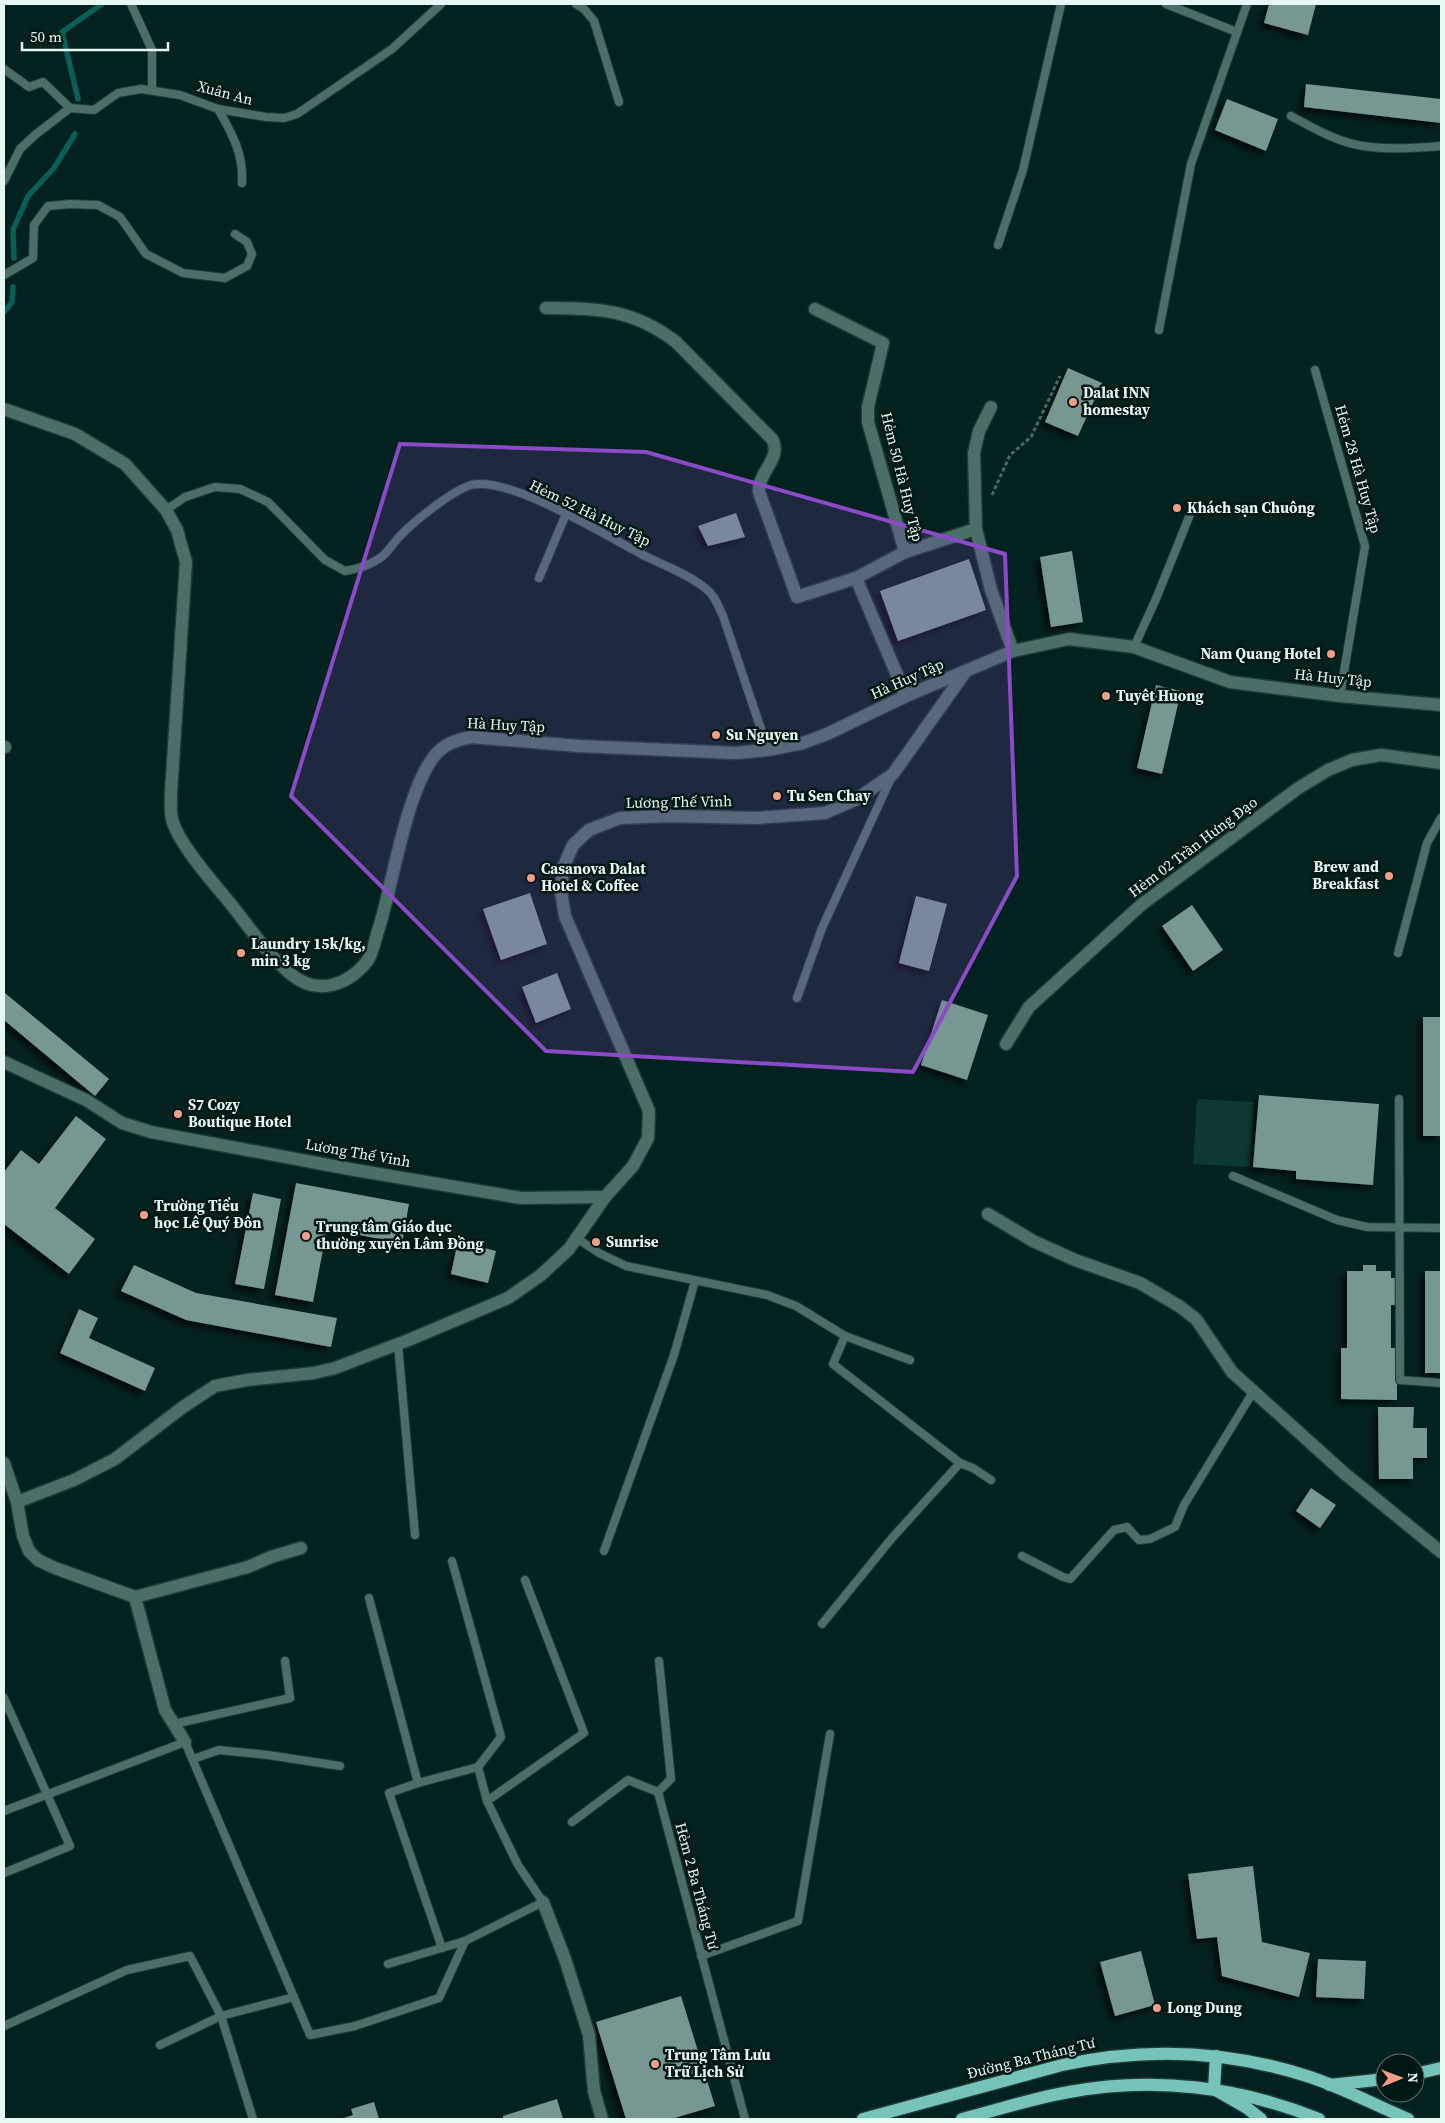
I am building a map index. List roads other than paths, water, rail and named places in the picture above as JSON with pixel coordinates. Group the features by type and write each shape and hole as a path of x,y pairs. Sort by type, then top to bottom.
{"main road":[{"name":"Đường Ba Tháng Tư","path":"863,2119 1062,2064 1092,2058 1154,2053 1216,2056 1280,2068 1330,2085 1408,2119"},
{"path":"1214,2089 1216,2056"},
{"path":"1425,2072 1441,2068"},
{"path":"1330,2085 1375,2079"},
{"path":"962,2119 1068,2092 1104,2086 1140,2084 1214,2089 1272,2102 1320,2119"},
{"path":"1214,2089 1247,2108 1261,2119"}],"street":[{"name":"Hẻm 50 Hà Huy Tập","path":"546,308 588,308 619,312 653,326 676,342 772,439 776,445 773,458 760,480 758,492 797,597 856,578 905,552 868,422 868,407 884,343 815,309"},
{"path":"991,406 980,431 974,453 976,530 991,590 1013,651"},
{"name":"Hà Huy Tập","path":"4,410 75,434 124,464 166,510 177,530 186,562 171,792 172,820 188,849 266,950 294,976 316,985 331,986 351,978 368,959 384,912 405,823 423,774 440,750 457,740 471,737 579,746 736,753 768,750 803,743 827,734 906,696 1013,651 1069,639 1134,647 1230,682 1340,696 1441,705"},
{"path":"905,552 976,530"},
{"path":"856,578 906,696"},
{"name":"Lương Thế Vinh","path":"17,1502 74,1480 115,1459 183,1406 215,1386 247,1380 314,1373 364,1357 508,1298 542,1275 578,1239 605,1197 633,1166 648,1138 649,1111 565,916 561,892 563,868 573,845 588,830 620,818 670,816 756,818 824,813 857,799 893,774 966,671"},
{"name":"Hẻm 02 Trần Hưng Đạo","path":"1006,1044 1030,1007 1141,905 1297,789 1328,770 1352,760 1381,755 1441,763"},
{"name":"Lương Thế Vinh","path":"4,1062 86,1100 122,1122 151,1132 253,1152 521,1198 605,1197"},
{"path":"988,1214 1033,1242 1075,1260 1140,1283 1179,1306 1196,1319 1232,1372 1253,1392 1344,1473 1441,1552"},
{"path":"4,1463 17,1502 23,1536 29,1551 38,1560 55,1568 135,1597 248,1567 300,1548"},
{"path":"135,1597 166,1710 185,1742"},
{"path":"543,1902 565,1959 589,2035 594,2091 602,2119"}],"lane":[{"path":"132,4 152,50 152,90"},
{"name":"Xuân An","path":"70,108 94,110 118,93 141,89 180,95 218,109 266,118 284,118 297,114 392,48 442,4"},
{"path":"576,4 584,9 594,21 619,102"},
{"path":"998,245 1023,170 1060,4"},
{"path":"1166,4 1237,32"},
{"path":"1159,330 1191,164 1247,4"},
{"path":"4,69 29,88 43,82 70,108 20,149 4,181"},
{"path":"218,109 232,134 243,167 242,183"},
{"path":"1291,116 1320,131 1363,146 1400,148 1441,146"},
{"path":"4,275 33,258 34,225 48,206 70,204 98,205 120,217 146,254 183,273 224,278 247,266 252,254 247,242 235,234"},
{"name":"Hẻm 28 Hà Huy Tập","path":"1315,370 1365,546 1340,696"},
{"name":"Hẻm 52 Hà Huy Tập","path":"166,510 186,497 216,486 240,489 268,502 325,560 344,571 363,568 381,558 402,534 442,501 465,487 473,485 498,486 511,490 566,514 695,580 714,596 723,616 768,750"},
{"path":"1134,647 1156,599 1191,512"},
{"path":"539,578 566,514"},
{"path":"797,998 822,928 893,774"},
{"path":"1398,953 1427,843 1441,818"},
{"path":"1399,1099 1401,1228 1400,1380 1441,1383"},
{"path":"1233,1176 1337,1220 1367,1227 1441,1228"},
{"path":"578,1239 598,1253 626,1266 767,1295 789,1303 845,1336 910,1360"},
{"path":"604,1551 674,1355 695,1281"},
{"path":"845,1336 832,1364 960,1463 973,1468 991,1480"},
{"path":"398,1344 415,1535"},
{"path":"1022,1556 1063,1578 1070,1579 1114,1530 1128,1528 1139,1540 1150,1539 1174,1527 1184,1505 1253,1392"},
{"path":"822,1624 892,1538 960,1463"},
{"path":"442,1948 389,1793 478,1767 501,1737 452,1561"},
{"path":"487,1801 584,1734 525,1580"},
{"path":"369,1598 418,1783"},
{"path":"174,1724 290,1698 285,1661"},
{"path":"572,1822 628,1780 658,1792 671,1779 659,1661"},
{"path":"4,1698 70,1846 4,1873"},
{"path":"701,1956 798,1921 830,1734"},
{"path":"4,1811 47,1793 185,1742 310,2035 355,2026 438,1998 465,1941"},
{"path":"193,1760 219,1750 340,1766"},
{"path":"388,1964 465,1941 543,1902 518,1865 487,1801 478,1767"},
{"name":"Hẻm 2 Ba Tháng Tư","path":"658,1792 745,2119"},
{"path":"4,2026 127,1970 190,1956 221,2016 253,2119"},
{"path":"160,2045 221,2016 294,1997"}],"waterway":[{"path":"78,99 62,32 102,4"},
{"path":"14,258 13,230 28,196 54,168 75,134"},
{"path":"4,312 12,302 13,287"}],"place":[{"name":"Dalat INN homestay","path":"1073,402"},
{"name":"Khách sạn Chuông","path":"1177,508"},
{"name":"Nam Quang Hotel","path":"1331,654"},
{"name":"Tuyêt Huong","path":"1106,696"},
{"name":"Su Nguyen","path":"716,735"},
{"name":"Tu Sen Chay","path":"777,796"},
{"name":"Brew and Breakfast","path":"1389,876"},
{"name":"Casanova Dalat Hotel & Coffee","path":"531,878"},
{"name":"Laundry 15k/kg, min 3 kg","path":"241,953"},
{"name":"S7 Cozy Boutique Hotel","path":"178,1114"},
{"name":"Trường Tiểu học Lê Quý Đôn","path":"144,1215"},
{"name":"Trung tâm Giáo dục thường xuyên Lâm Đồng","path":"306,1236"},
{"name":"Sunrise","path":"596,1242"},
{"name":"Long Dung","path":"1157,2008"},
{"name":"Trung Tâm Lưu Trữ Lịch Sử","path":"655,2064"}]}
